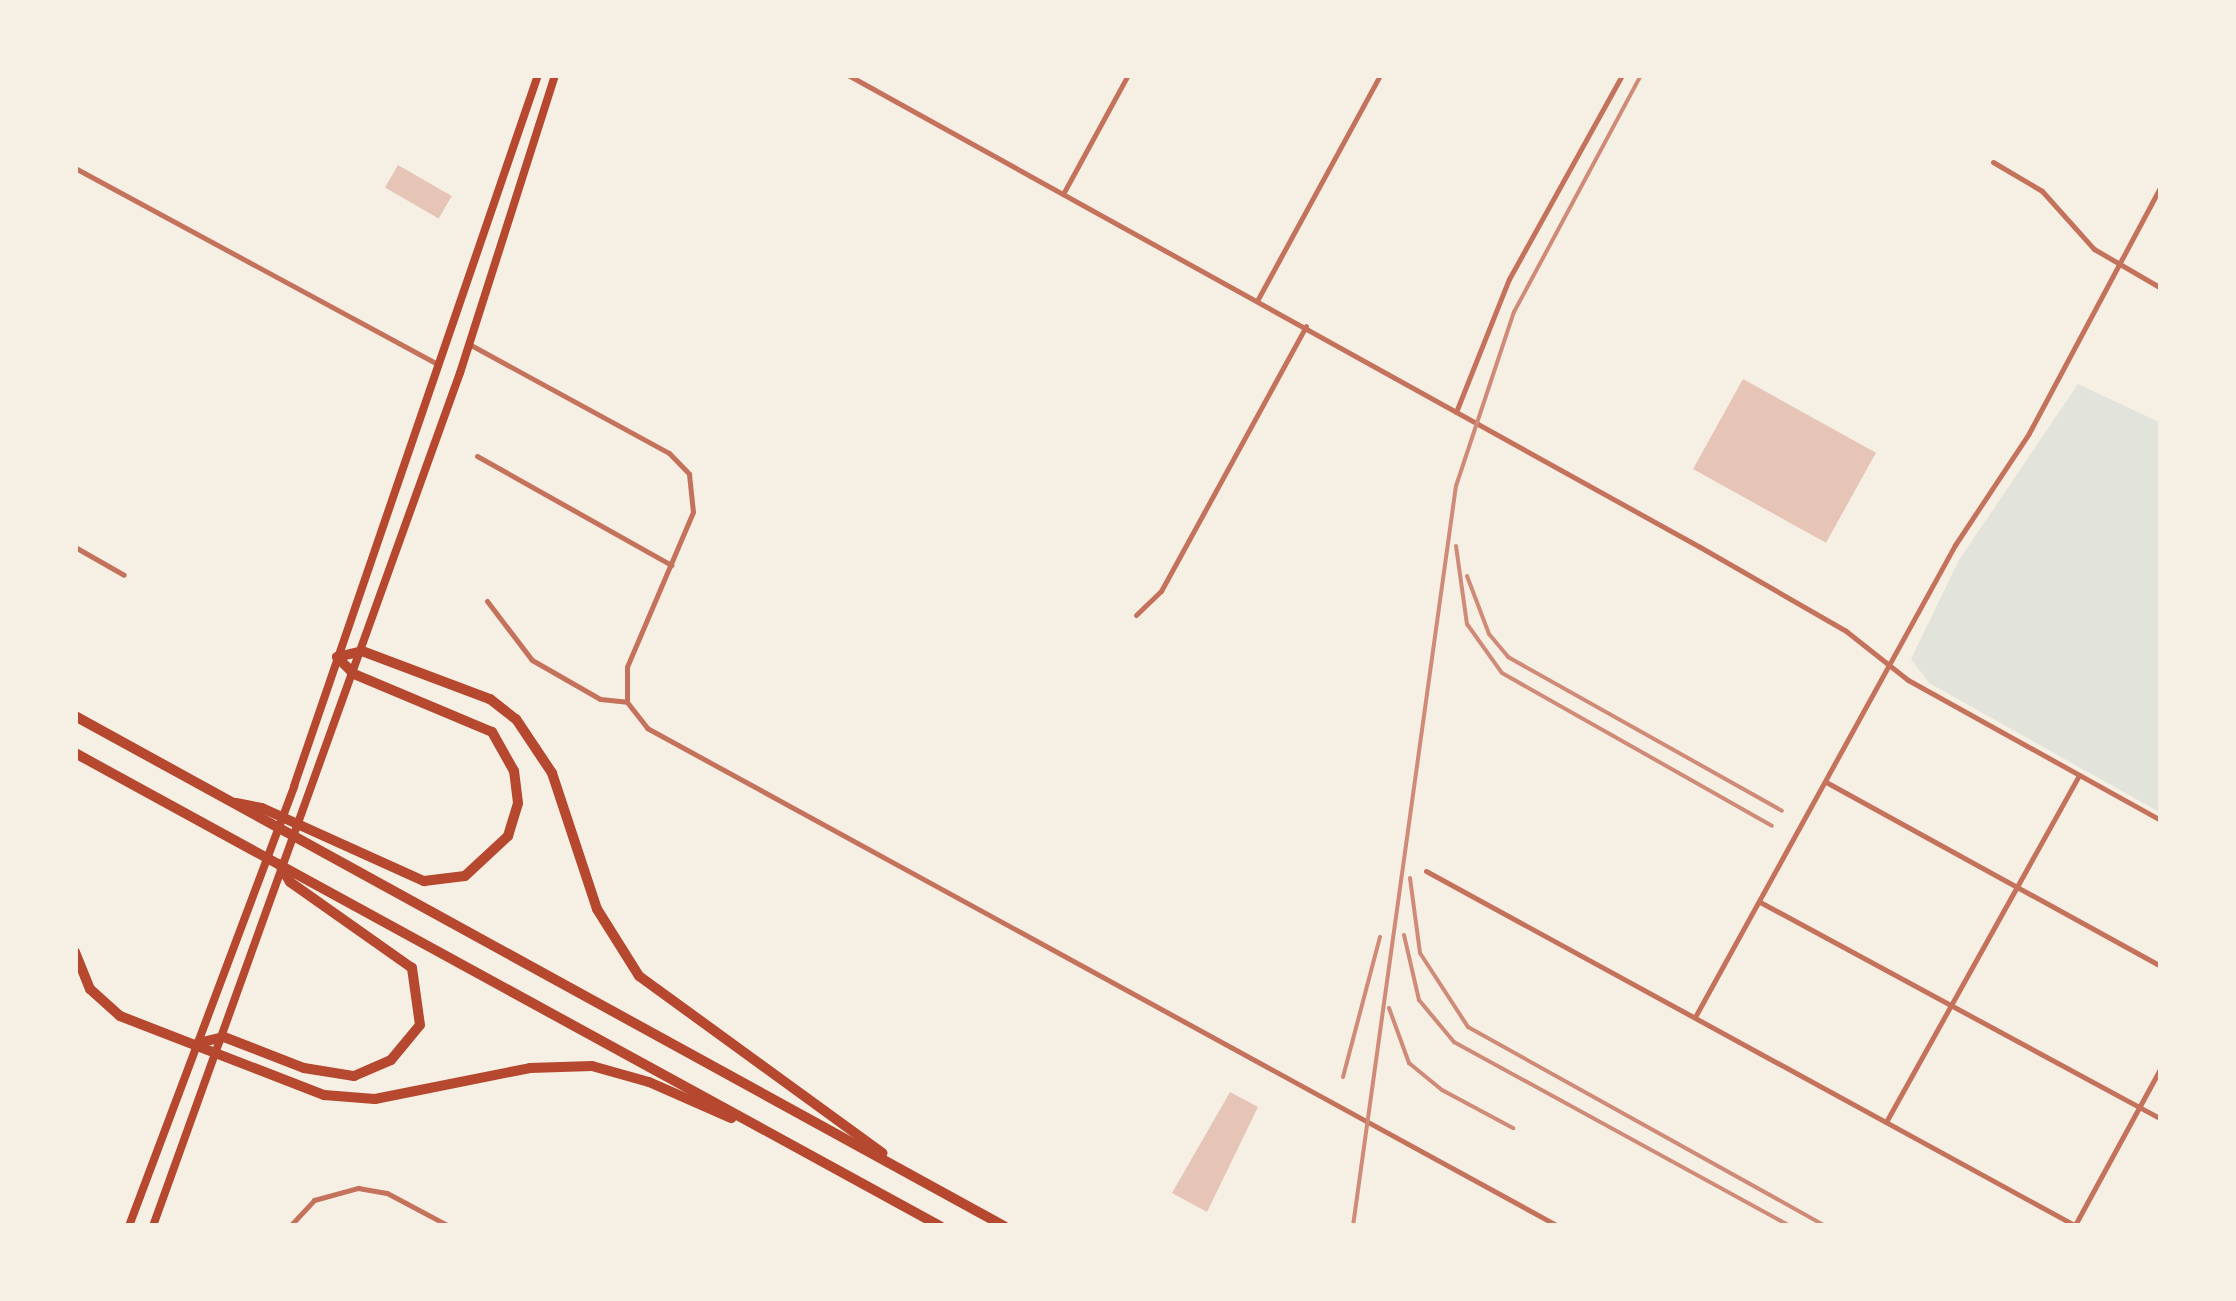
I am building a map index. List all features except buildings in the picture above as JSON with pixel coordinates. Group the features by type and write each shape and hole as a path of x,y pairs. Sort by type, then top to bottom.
{"highway":[{"path":"337,658 362,651 490,699 516,719 552,773 598,909 639,976 921,1180"},
{"path":"225,801 262,808 424,881 465,876 487,862 508,836 518,803 514,771 500,742 473,720 354,674 337,658"},
{"path":"75,716 1004,1226"},
{"path":"75,753 940,1226"},
{"path":"198,1042 224,1037 304,1068 354,1076 392,1060 420,1025 412,968 386,944 290,882 278,863"},
{"path":"75,952 90,990 120,1016 198,1042 217,1056 352,1100 547,1066 592,1066 650,1082 805,1150"}],"main road":[{"path":"129,1226 294,786 538,75"},
{"path":"153,1226 460,373 556,75"},
{"path":"441,365 460,373"}],"street":[{"path":"848,75 1258,299 1822,617 1888,663 2161,820"},
{"path":"1063,194 1128,75"},
{"path":"1258,299 1380,75"},
{"path":"1456,412 1509,279 1622,75"},
{"path":"1993,162 2042,190 2079,234 2119,264 2161,288"},
{"path":"75,168 441,365"},
{"path":"1695,1018 1978,505 2029,434 2161,186"},
{"path":"1136,615 1165,584 1306,326"},
{"path":"469,344 683,465 695,503 631,656 627,702 647,728 1558,1226"},
{"path":"477,456 671,565"},
{"path":"75,548 124,575"},
{"path":"488,601 532,660 600,698 627,702"},
{"path":"1886,1122 2078,775"},
{"path":"1826,782 2161,966"},
{"path":"1426,871 2075,1226 2161,1067"},
{"path":"1760,902 2161,1119"},
{"path":"290,1226 314,1200 358,1188 387,1193 449,1226"}],"shaded area":[{"path":"2078,384 2161,423 2161,813 1929,683 1911,659 1959,560"}],"railway":[{"path":"1353,1226 1456,486 1514,312 1641,75"},
{"path":"1456,546 1467,624 1502,673 1772,826"},
{"path":"1467,576 1489,634 1508,657 1782,811"},
{"path":"1410,878 1420,953 1468,1027 1826,1226"},
{"path":"1404,935 1419,1000 1454,1042 1790,1226"},
{"path":"1343,1077 1380,937"},
{"path":"1389,1008 1409,1063 1442,1090 1513,1128"}]}
